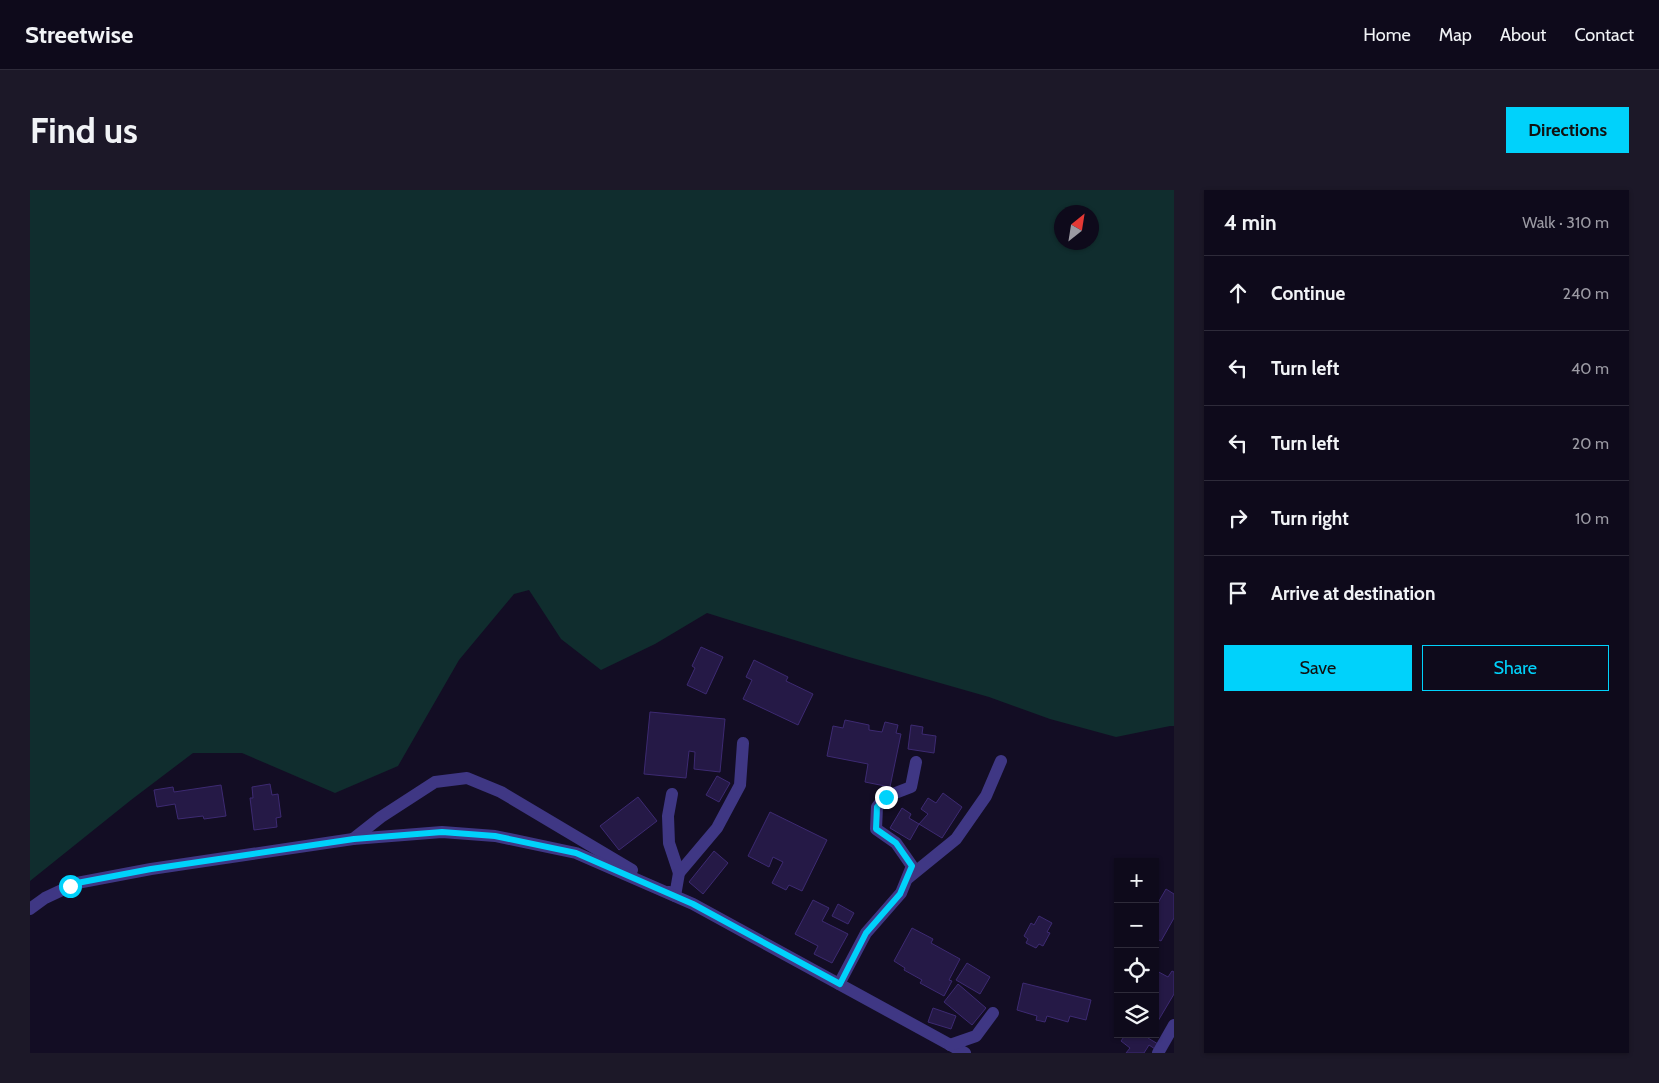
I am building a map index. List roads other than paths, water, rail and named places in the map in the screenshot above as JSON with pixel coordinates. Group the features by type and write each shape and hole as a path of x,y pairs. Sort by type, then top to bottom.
{"street":[{"path":"675,896 680,873 717,828 740,785 743,743"},
{"path":"906,880 956,839 986,796 1001,761"},
{"path":"840,984 866,933 900,894 912,866 896,843 876,829 877,807 886,797 911,787 916,762"},
{"path":"354,839 382,817 436,782 467,778 501,792 675,896"},
{"path":"672,794 668,816 669,843 680,873"},
{"path":"30,909 45,898 77,883 151,869 354,839 442,832 495,836 576,853 702,908 964,1053"},
{"path":"950,1045 976,1036 993,1013"},
{"path":"1158,1053 1174,1025"}]}
